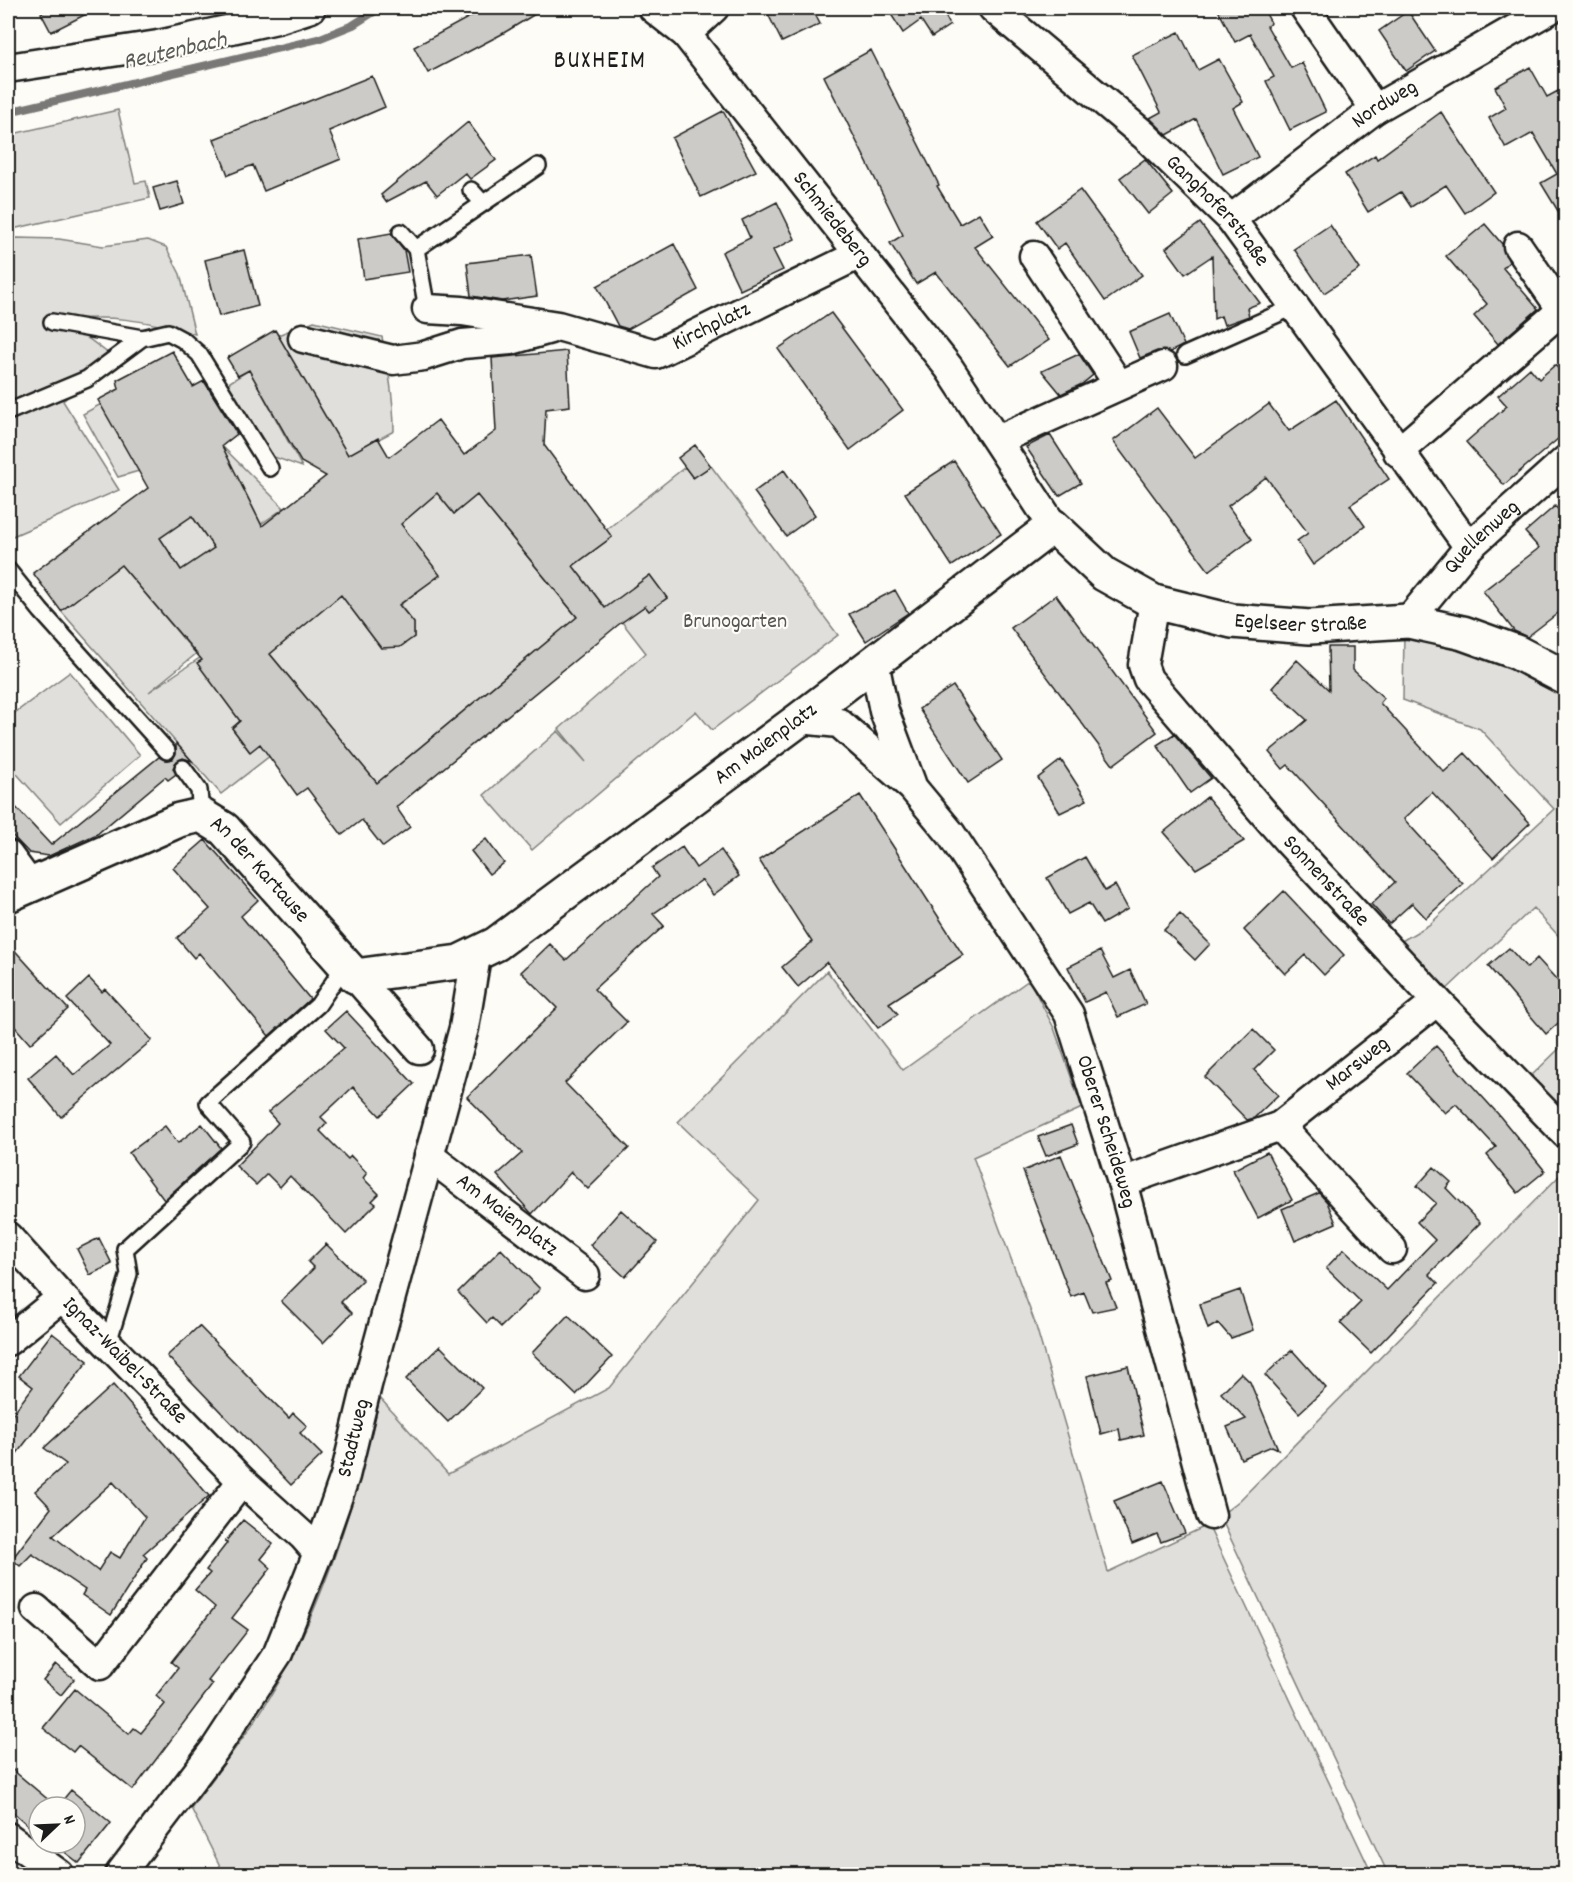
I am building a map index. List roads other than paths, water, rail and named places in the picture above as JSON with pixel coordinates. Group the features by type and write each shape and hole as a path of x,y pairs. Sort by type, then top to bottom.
{"street":[{"path":"8,68 158,45 277,19 311,8"},
{"name":"Schmiedeberg","path":"653,8 686,34 858,255 950,368 1053,526"},
{"path":"686,34 714,8"},
{"name":"Ganghoferstraße","path":"993,8 1144,135 1231,219 1469,547"},
{"path":"1305,8 1375,109"},
{"name":"Nordweg","path":"1231,219 1375,109 1552,8"},
{"path":"1398,452 1564,312 1518,246"},
{"name":"Kirchplatz","path":"427,309 462,311 558,326 656,354 858,255"},
{"path":"1034,256 1119,385"},
{"path":"303,338 393,360 424,356 462,344 511,340 558,326"},
{"path":"998,440 1174,361"},
{"name":"Quellenweg","path":"1408,621 1469,547 1566,460"},
{"name":"Egelseer Straße","path":"1053,526 1104,574 1154,602 1232,621 1310,627 1408,621 1473,637 1516,652 1566,678"},
{"name":"Am Maienplatz","path":"476,956 496,944 800,719 1053,526"},
{"name":"Sonnenstraße","path":"1154,602 1144,651 1143,665 1148,679 1288,840 1437,1001 1566,1134"},
{"name":"Oberer Scheideweg","path":"874,662 884,711 912,787"},
{"name":"Oberer Scheideweg","path":"800,719 839,723 912,787 951,834 1069,1014 1122,1182 1211,1515"},
{"name":"An der Kartause","path":"19,890 178,820 201,815 224,829 350,971"},
{"path":"8,855 19,890"},
{"path":"350,971 459,962 476,956"},
{"name":"Stadtweg","path":"120,1875 215,1749 278,1653 318,1553 345,1476 367,1385 464,1028 476,956"},
{"path":"350,971 419,1049"},
{"name":"Marsweg","path":"1122,1182 1280,1126 1437,1001"},
{"path":"1280,1126 1392,1249"},
{"name":"Am Maienplatz","path":"429,1156 585,1275"},
{"name":"Ignaz-Waibel-Straße","path":"8,1237 62,1297 242,1481 303,1536 318,1553"},
{"path":"8,1341 62,1297"},
{"path":"36,1609 100,1665 242,1481"},
{"path":"8,1837 58,1875"}],"lane":[{"path":"416,249 538,166"},
{"path":"471,190 483,203"},
{"path":"401,232 416,249 427,309"},
{"path":"1174,361 1296,306"},
{"path":"52,322 142,338 168,332 183,340 199,354 270,468"},
{"path":"8,412 87,379 142,338"},
{"path":"8,570 41,612 167,751"},
{"path":"183,768 199,790 201,815"},
{"path":"108,1343 129,1274 125,1249 242,1142 208,1103 318,1005 350,971"}],"waterway":[{"name":"Reutenbach","path":"8,112 318,39 353,25 380,8"}],"district":[{"name":"BUXHEIM","path":"600,61"}],"park label":[{"name":"Brunogarten","path":"735,622"}]}
